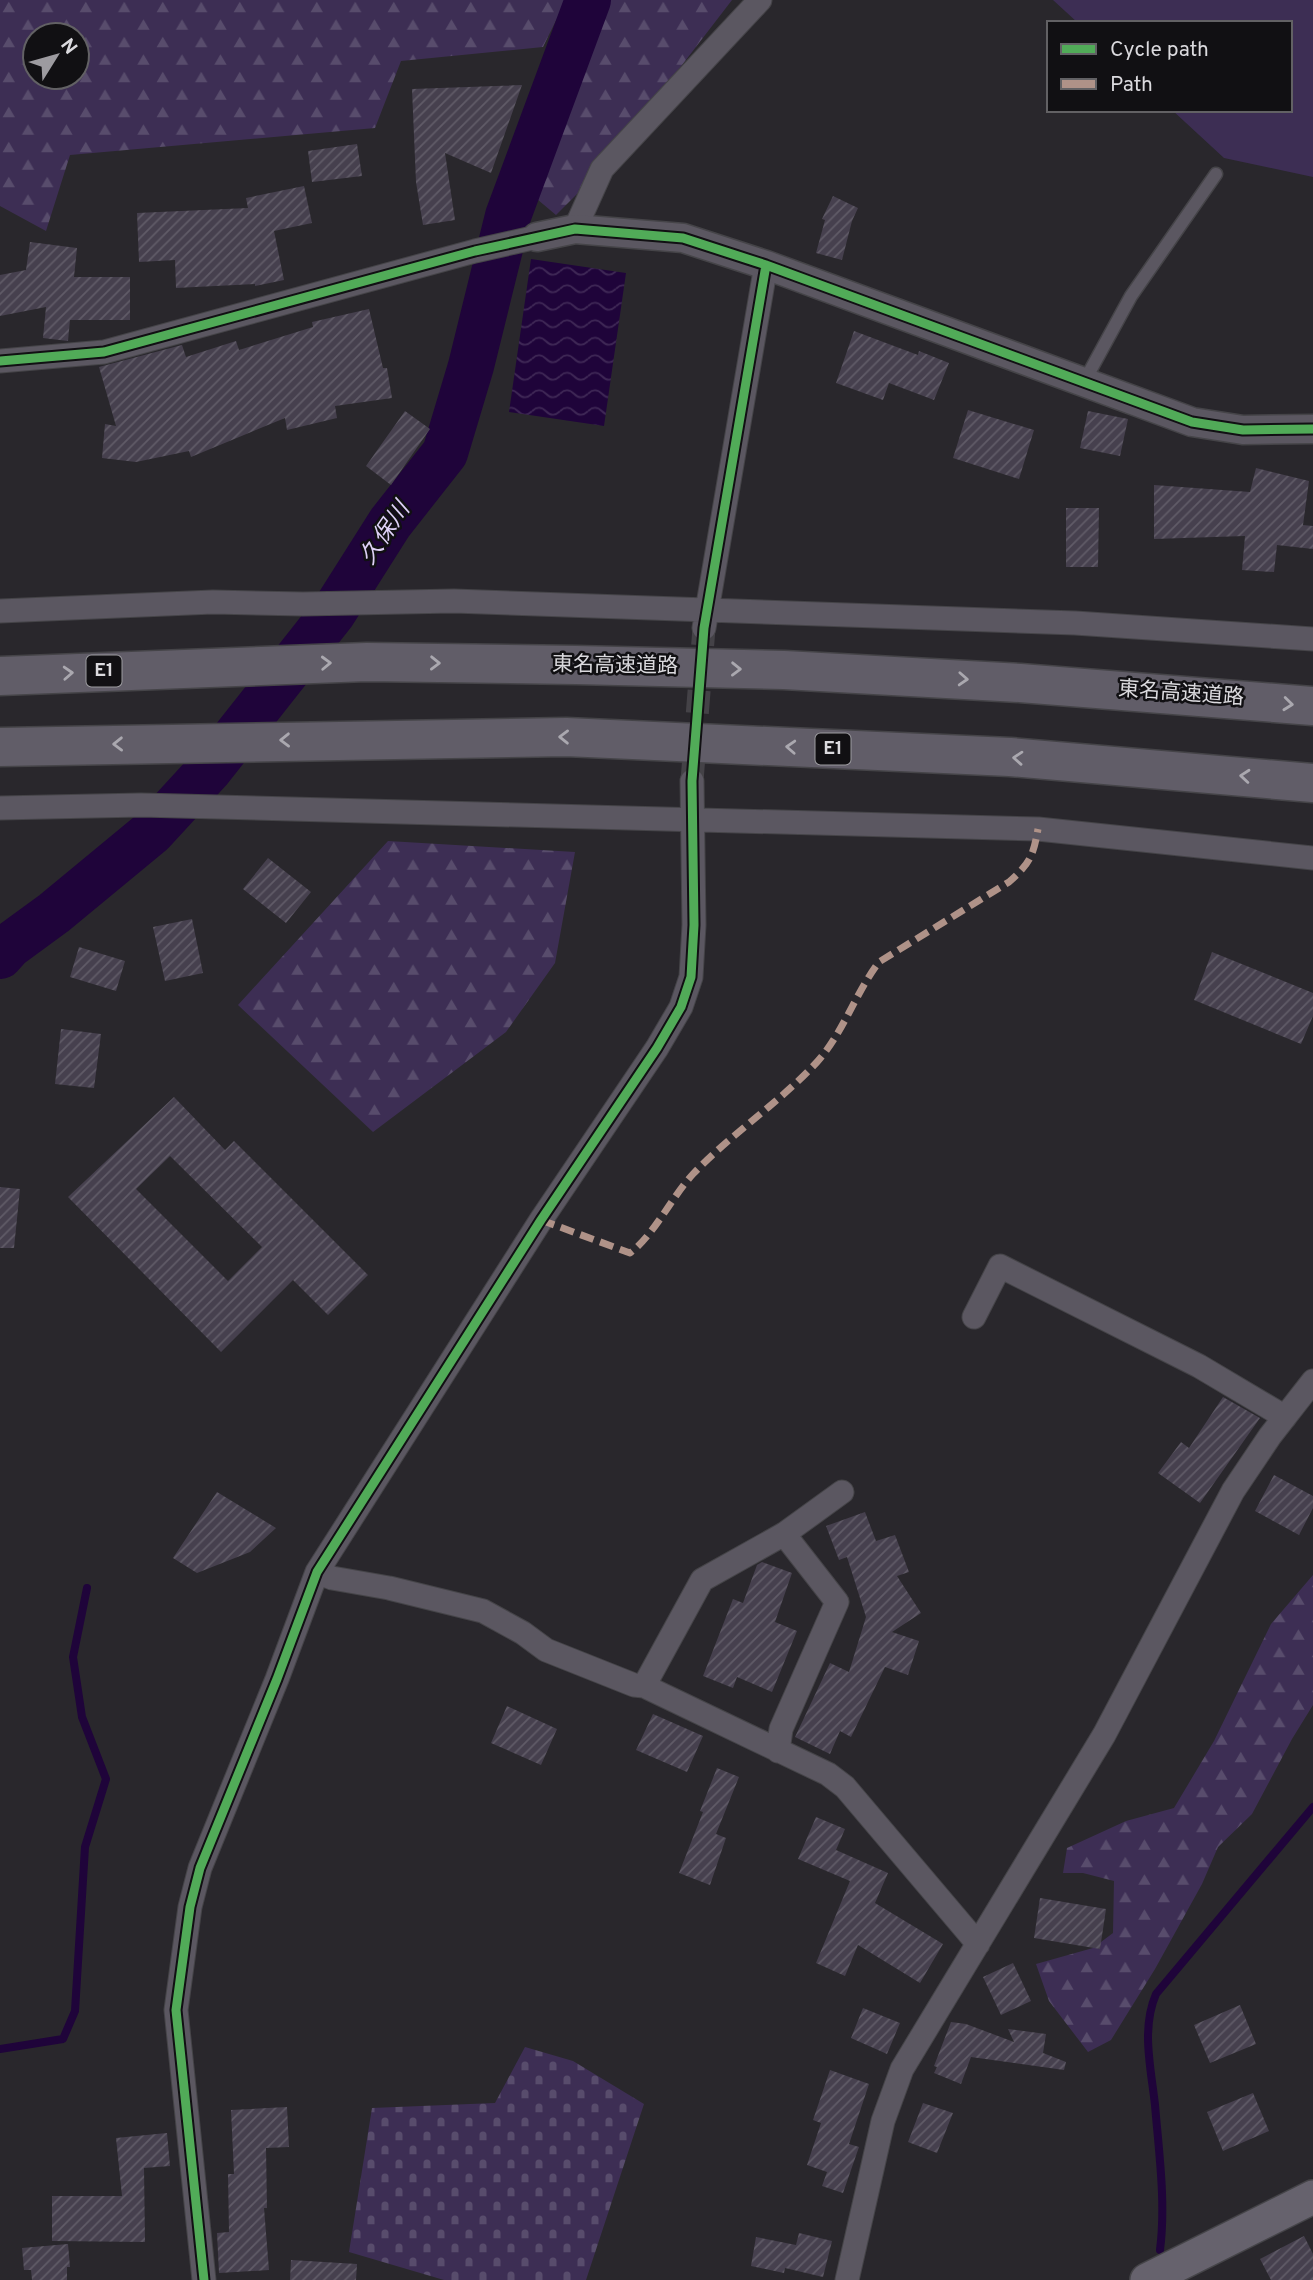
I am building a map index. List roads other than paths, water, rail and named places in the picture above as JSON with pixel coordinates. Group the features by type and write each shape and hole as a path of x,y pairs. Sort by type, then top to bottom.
{"highway":[{"name":"東名高速道路","path":"0,676 367,662 784,670 1020,682 1313,706"},
{"name":"E1","path":"0,747 566,737 1010,757 1313,783"}],"main road":[{"path":"1147,2280 1313,2197"}],"street":[{"path":"575,229 602,169 760,0"},
{"path":"0,361 104,352 475,251 575,229 683,238 766,265 1192,422 1243,430 1313,429"},
{"path":"705,618 766,265"},
{"path":"0,611 213,602 303,604 454,601 705,618 1075,623 1313,639"},
{"path":"204,2280 176,2010 190,1907 200,1868 277,1679 317,1572 541,1220 657,1048 681,1007 691,977 694,925 692,781"},
{"path":"0,808 141,805 1038,829 1313,858"},
{"path":"974,1317 1000,1266 1199,1366 1285,1417"},
{"path":"847,2280 883,2121 902,2069 1104,1735 1233,1491 1313,1381"},
{"path":"644,1686 702,1580 784,1534 842,1492"},
{"path":"778,1751 781,1729 837,1602 784,1534"},
{"path":"317,1572 332,1578 389,1588 483,1611 523,1633 546,1650 634,1685 644,1686 828,1774 845,1787 978,1944"}],"lane":[{"path":"1084,382 1131,296 1216,174"}],"water":[{"path":"531,259 626,273 604,426 509,412"}],"waterway":[{"name":"久保川","path":"0,956 152,832 209,770 333,613 390,523 445,453 471,366 508,216 588,0"},
{"path":"0,2049 63,2039 75,2011 85,1847 106,1779 82,1717 73,1657 87,1588"},
{"path":"1160,2250 1161,2178 1148,2035 1151,2007 1156,1994 1313,1807"}],"tunnel":[{"path":"692,781 704,628"}]}
